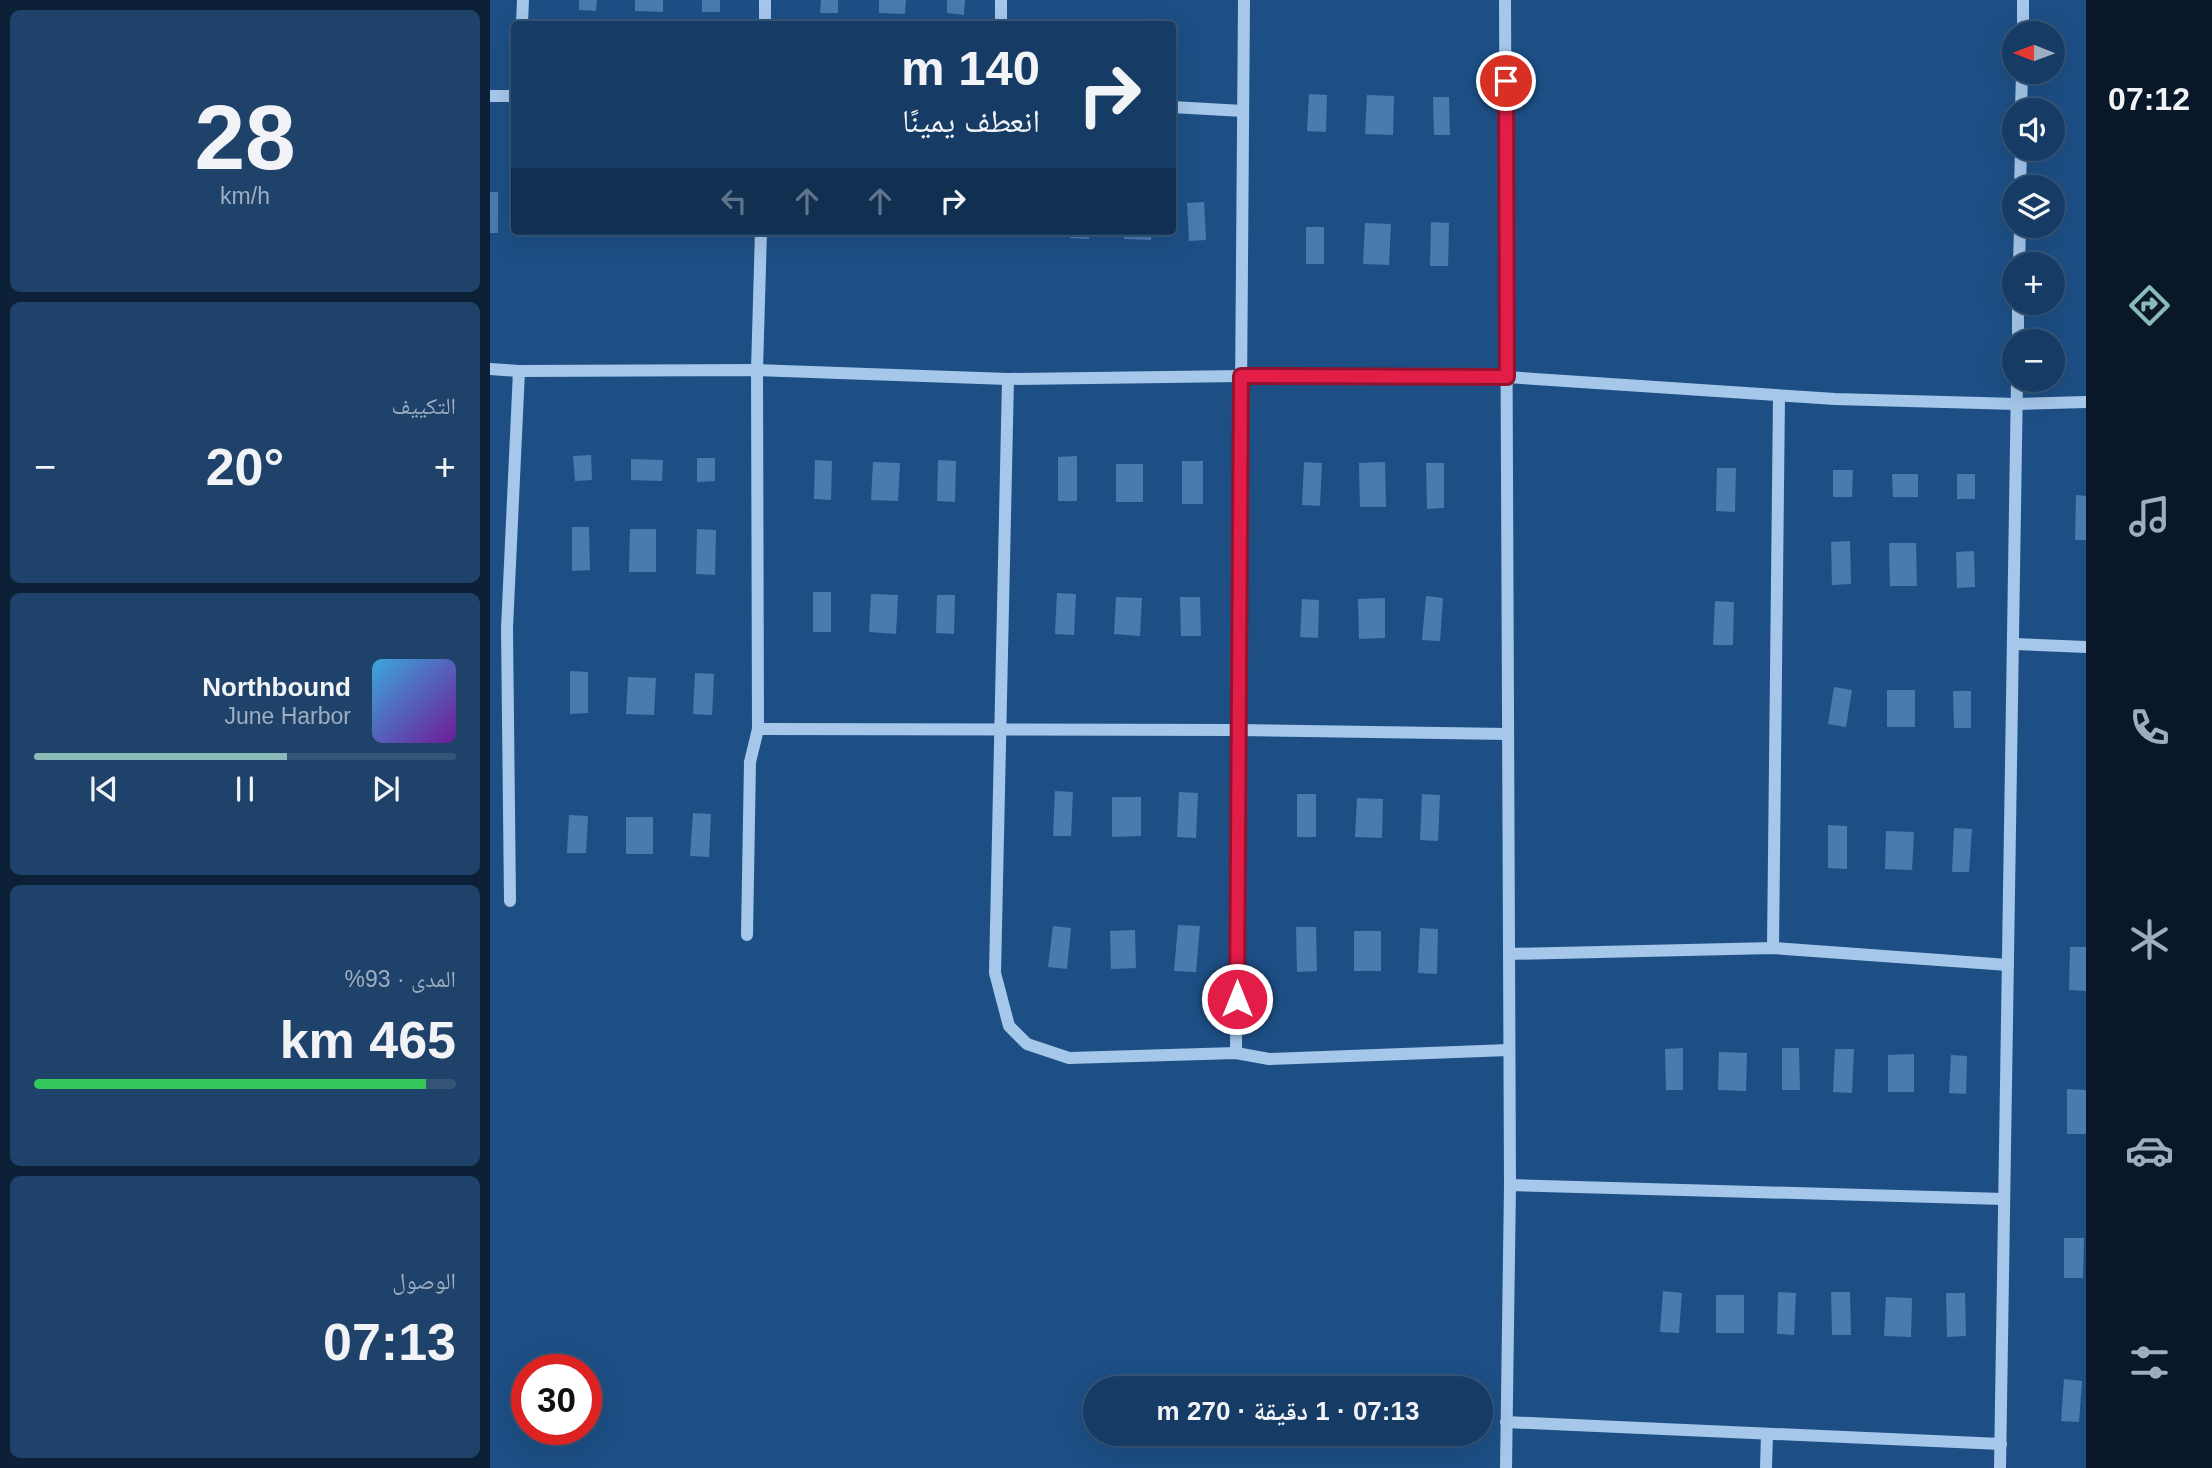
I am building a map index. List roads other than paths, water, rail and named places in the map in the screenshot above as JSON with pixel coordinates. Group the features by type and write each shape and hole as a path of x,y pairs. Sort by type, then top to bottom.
{"street":[{"path":"522,21 523,0"},
{"path":"765,0 765,21"},
{"path":"1001,0 1001,21"},
{"path":"1237,1053 1244,0"},
{"path":"1506,0 1510,1185 1506,1468"},
{"path":"2023,0 2023,21"},
{"path":"490,96 511,96"},
{"path":"1176,107 1243,111"},
{"path":"747,935 750,762 758,729 757,370 761,235"},
{"path":"490,369 757,370 1008,379 1507,377 1835,399 2017,404 2086,402"},
{"path":"510,901 507,628 519,371"},
{"path":"1008,379 995,973 1009,1026 1027,1045 1069,1058 1237,1053 1269,1059 1509,1050"},
{"path":"2000,1468 2017,392"},
{"path":"1773,948 1779,396"},
{"path":"2013,644 2086,646"},
{"path":"758,729 1239,730 1508,734"},
{"path":"1509,954 1773,948 2008,965"},
{"path":"1510,1185 2004,1199"},
{"path":"1506,1422 2001,1444"},
{"path":"1766,1468 1767,1434"}]}
